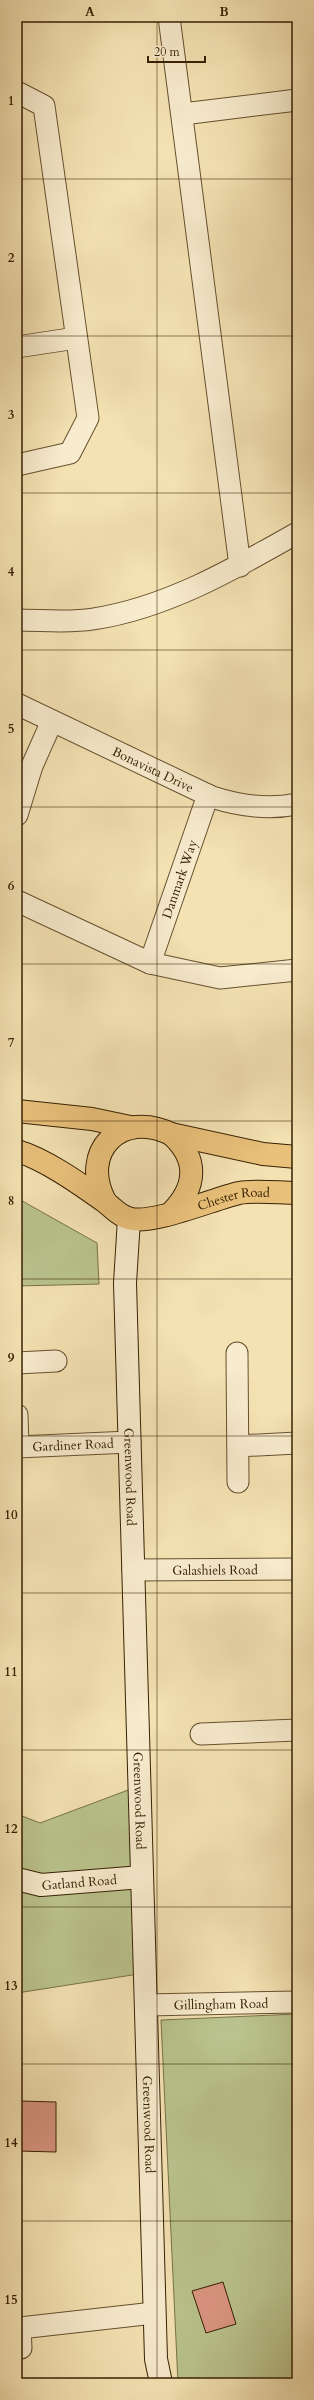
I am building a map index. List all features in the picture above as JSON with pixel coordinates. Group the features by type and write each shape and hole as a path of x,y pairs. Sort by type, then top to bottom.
{"main road":[{"name":"Chester Road","path":"17,1111 92,1119 130,1127 151,1126 171,1134 263,1154 297,1157"},
{"name":"Chester Road","path":"105,1202 98,1188 96,1173 98,1157 114,1134 130,1127"},
{"name":"Chester Road","path":"171,1134 183,1145 189,1157 192,1172 189,1188 182,1202 171,1213"},
{"name":"Chester Road","path":"17,1151 49,1166 105,1202 116,1212 129,1219 143,1221 158,1219 171,1213 241,1193 297,1193"}],"street":[{"path":"169,17 183,114 240,566"},
{"path":"17,92 44,106 88,418 70,453 17,465"},
{"path":"183,114 297,100"},
{"path":"17,347 76,338"},
{"path":"17,620 93,619 167,600 240,566 297,533"},
{"name":"Bonavista Drive","path":"17,704 208,795 239,805 282,807 297,804"},
{"path":"17,815 32,766 52,721"},
{"name":"Danmark Way","path":"150,963 208,795"},
{"path":"17,901 150,963 220,978 297,970"},
{"name":"Greenwood Road","path":"129,1219 125,1283 154,2313 156,2359 161,2383"},
{"path":"237,1353 238,1482"},
{"path":"17,1363 56,1361"},
{"path":"17,1415 18,1447"},
{"name":"Gardiner Road","path":"18,1447 130,1442"},
{"path":"238,1446 297,1443"},
{"name":"Galashiels Road","path":"133,1570 297,1569"},
{"path":"201,1734 297,1730"},
{"name":"Gatland Road","path":"17,1879 41,1885 142,1877"},
{"name":"Gillingham Road","path":"146,2005 297,2002"},
{"path":"22,2348 20,2328 154,2313"}],"green space":[{"path":"17,1198 97,1243 99,1284 17,1286"},
{"path":"139,1786 145,1973 17,1993 17,1814 40,1823"},
{"path":"297,2014 297,2382 178,2383 161,2020"}],"building":[{"path":"20,2101 56,2102 56,2152 18,2151"},
{"path":"223,2282 236,2324 206,2333 192,2291"}]}
